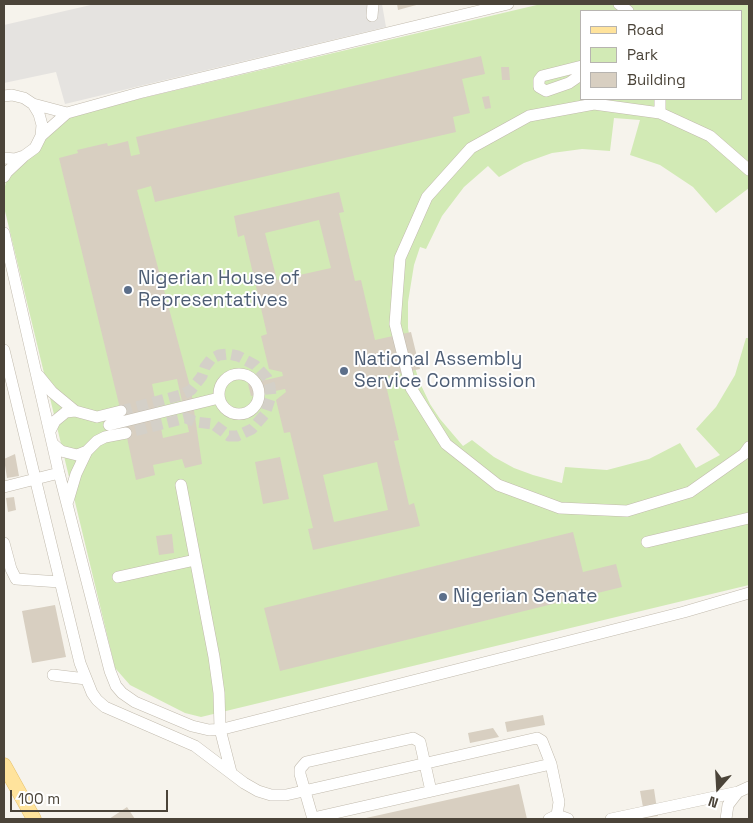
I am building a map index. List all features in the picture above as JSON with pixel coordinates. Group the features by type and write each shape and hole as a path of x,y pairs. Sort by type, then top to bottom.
{"main road":[{"path":"4,765 34,819"}],"street":[{"path":"41,136 67,113 139,93 508,4"},
{"path":"580,66 542,76 538,80 539,87 546,91 569,83 580,75"},
{"path":"4,96 12,95 24,98 33,104 67,113"},
{"path":"660,100 660,113"},
{"path":"4,177 24,156 35,148 41,136 40,114 33,104"},
{"path":"748,455 690,492 627,511 560,508 498,485 446,444 411,388 395,324 400,258 427,197 471,148 529,116 594,104 660,113 710,136 749,170"},
{"path":"4,158 14,159 24,156"},
{"path":"4,233 59,473 110,672 116,686 135,702 209,730 220,729 684,612 749,593"},
{"path":"4,350 80,663 92,693 105,707 195,746 258,791 271,795 305,790 538,738 542,741 550,764 559,802 558,818"},
{"path":"36,370 52,392 75,412"},
{"path":"50,431 60,415 66,412 97,417 109,425 219,398"},
{"path":"97,417 121,411"},
{"path":"105,437 109,431 109,425"},
{"path":"68,503 76,474 87,451 97,441 105,437 126,433"},
{"path":"53,444 61,451 70,454 77,455 87,451"},
{"path":"4,487 59,473"},
{"path":"181,485 214,656 219,693 220,729 231,772"},
{"path":"647,542 749,518"},
{"path":"4,543 11,569 16,579 60,582"},
{"path":"118,577 195,560"},
{"path":"53,675 86,679"},
{"path":"431,791 420,742 417,739 408,738 306,762 300,769 313,819 550,764"},
{"path":"611,819 738,792 749,787"},
{"path":"726,819 728,805 738,792"}],"green space":[{"path":"541,4 749,4 749,188 716,213 693,187 660,165 630,155 640,120 614,118 610,151 582,149 552,153 524,163 499,177 488,166 464,187 442,216 426,249 420,247 414,265 408,302 408,328 419,381 440,419 463,446 472,440 494,457 514,468 562,483 565,467 607,470 649,459 680,443 696,468 720,455 696,429 716,407 735,375 746,338 749,338 749,585 201,717 185,713 130,685 115,668 4,207 4,191 7,177 52,128 75,114"}],"shaded area":[{"path":"95,4 382,4 386,27 65,104 56,72 4,83 4,25"}],"building":[{"path":"397,4 420,4 398,10"},
{"name":"Nigerian House of Representatives","path":"481,56 485,74 462,79 470,113 453,117 456,132 155,202 151,186 137,190 191,390 202,464 185,468 182,459 153,465 155,475 136,480 59,158 78,153 77,150 107,143 108,146 128,141 131,156 140,154 136,137","holes":["177,379 189,432 163,438 152,384"]},
{"path":"501,67 509,67 510,80 502,80"},
{"path":"489,96 491,108 485,109 482,97"},
{"name":"National Assembly Service Commission","path":"339,192 344,212 339,213 355,281 361,280 375,340 411,332 420,369 384,377 399,440 394,441 409,505 414,503 420,526 313,550 308,529 313,528 290,432 284,433 276,400 286,392 285,389 251,396 248,384 283,376 282,372 269,369 261,336 267,334 244,235 238,237 234,216","holes":["319,220 331,268 277,280 265,233","377,462 388,510 334,522 323,475"]},
{"path":"15,454 19,476 7,478 4,459"},
{"path":"280,457 289,499 263,504 255,462"},
{"path":"14,497 16,510 8,512 6,498"},
{"name":"Nigerian Senate","path":"573,532 583,572 616,564 622,587 280,671 264,608"},
{"path":"172,534 174,553 159,555 156,536"},
{"path":"55,605 66,657 32,663 22,611"},
{"path":"543,715 545,725 507,732 505,722"},
{"path":"493,728 499,737 470,743 468,733"},
{"path":"519,784 527,819 366,819 366,818"},
{"path":"654,789 658,816 645,818 640,791"},
{"path":"127,807 135,819 109,819"}],"tunnel":[{"path":"121,411 181,395 191,390 202,376 205,367 211,359 219,355 238,356 255,365 267,378 270,386 271,396 265,414 252,429 237,436 229,436 213,424 196,422 186,418 126,433"}],"place":[{"name":"Nigerian House of Representatives","path":"128,290"},
{"name":"National Assembly Service Commission","path":"344,371"},
{"name":"Nigerian Senate","path":"443,597"}]}
